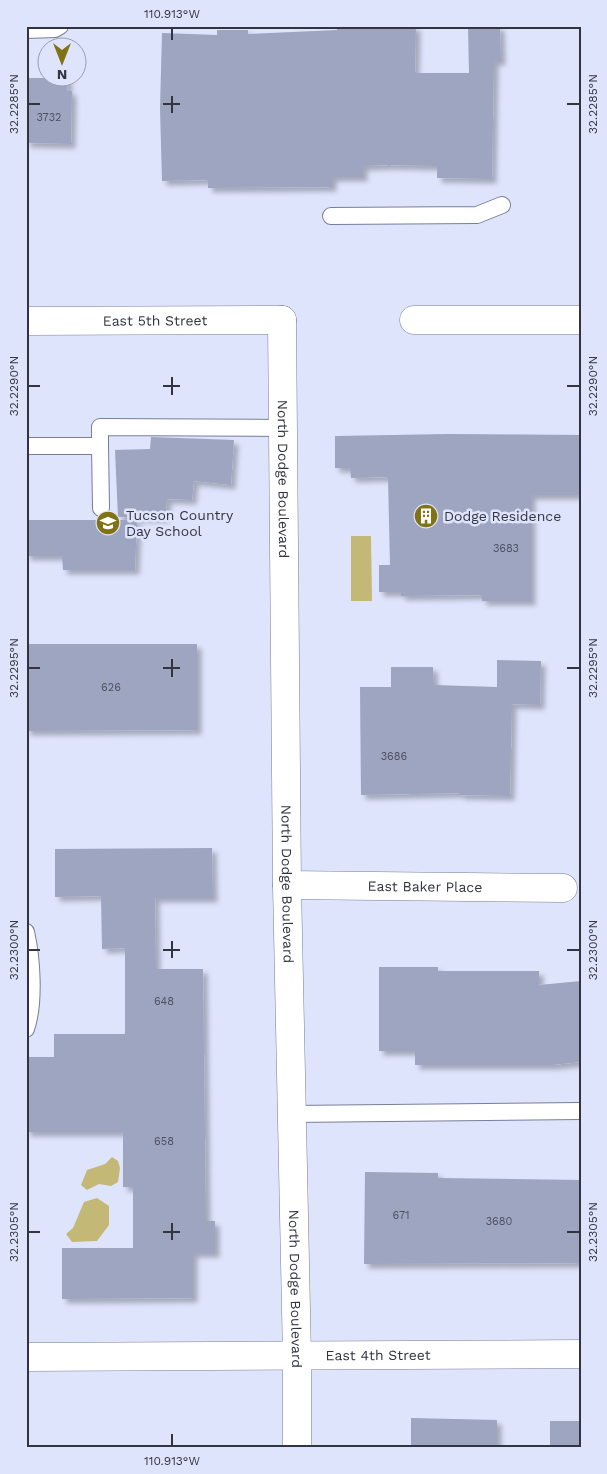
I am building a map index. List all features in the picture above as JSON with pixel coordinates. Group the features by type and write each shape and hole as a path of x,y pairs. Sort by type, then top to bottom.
{"street":[{"name":"East 5th Street","path":"26,321 282,320"},
{"name":"North Dodge Boulevard","path":"282,320 287,886 297,1357 297,1448"},
{"path":"414,320 581,320"},
{"name":"East Baker Place","path":"287,886 563,888"},
{"name":"East 4th Street","path":"26,1357 581,1354"}],"lane":[{"path":"26,30 55,29 60,26"},
{"path":"331,216 477,215 502,205"},
{"path":"101,508 100,427 284,428"},
{"path":"26,446 100,446"},
{"path":"26,932 31,951 31,1003 26,1029"},
{"path":"291,1114 581,1111"}],"shaded area":[{"path":"351,536 371,536 372,601 351,601"},
{"path":"112,1157 118,1161 120,1168 118,1182 111,1186 99,1184 87,1190 81,1185 87,1170 105,1164"},
{"path":"97,1198 109,1206 109,1225 97,1241 72,1242 66,1234 73,1228 84,1202"}],"building":[{"path":"337,26 416,26 415,73 469,73 468,26 500,26 501,61 494,61 492,179 437,178 437,166 389,165 363,166 363,177 332,177 332,187 208,188 208,180 162,181 160,108 162,33 217,35 217,30 248,30 248,34 337,30"},
{"path":"26,78 38,78 38,88 67,88 67,91 72,91 71,144 26,143"},
{"path":"449,434 581,435 581,495 531,495 531,601 482,601 482,595 401,596 401,592 379,592 379,565 390,565 388,477 351,478 350,468 335,468 335,436"},
{"path":"151,437 234,440 231,485 194,481 192,500 167,499 165,518 118,517 115,450 150,449"},
{"path":"26,520 137,520 135,570 63,570 62,556 26,556"},
{"path":"26,644 197,644 197,730 26,731"},
{"path":"497,660 541,661 540,705 512,704 510,796 460,795 460,793 361,795 360,687 391,687 391,667 433,667 434,685 497,687"},
{"path":"212,848 213,898 155,898 156,969 203,969 206,1221 215,1221 215,1253 193,1253 193,1298 62,1299 62,1248 133,1248 133,1187 123,1187 123,1132 26,1132 26,1057 54,1057 54,1034 125,1034 125,948 102,949 101,896 55,897 55,849"},
{"path":"379,967 438,967 438,971 539,971 539,985 581,981 581,1062 551,1065 415,1065 415,1051 379,1051"},
{"path":"365,1172 438,1173 438,1178 581,1180 581,1263 364,1264"},
{"path":"411,1418 497,1420 497,1448 411,1448"},
{"path":"550,1421 581,1421 581,1448 550,1448"}],"place":[{"name":"Dodge Residence","path":"426,516"},
{"name":"Tucson Country Day School","path":"108,523"}]}
